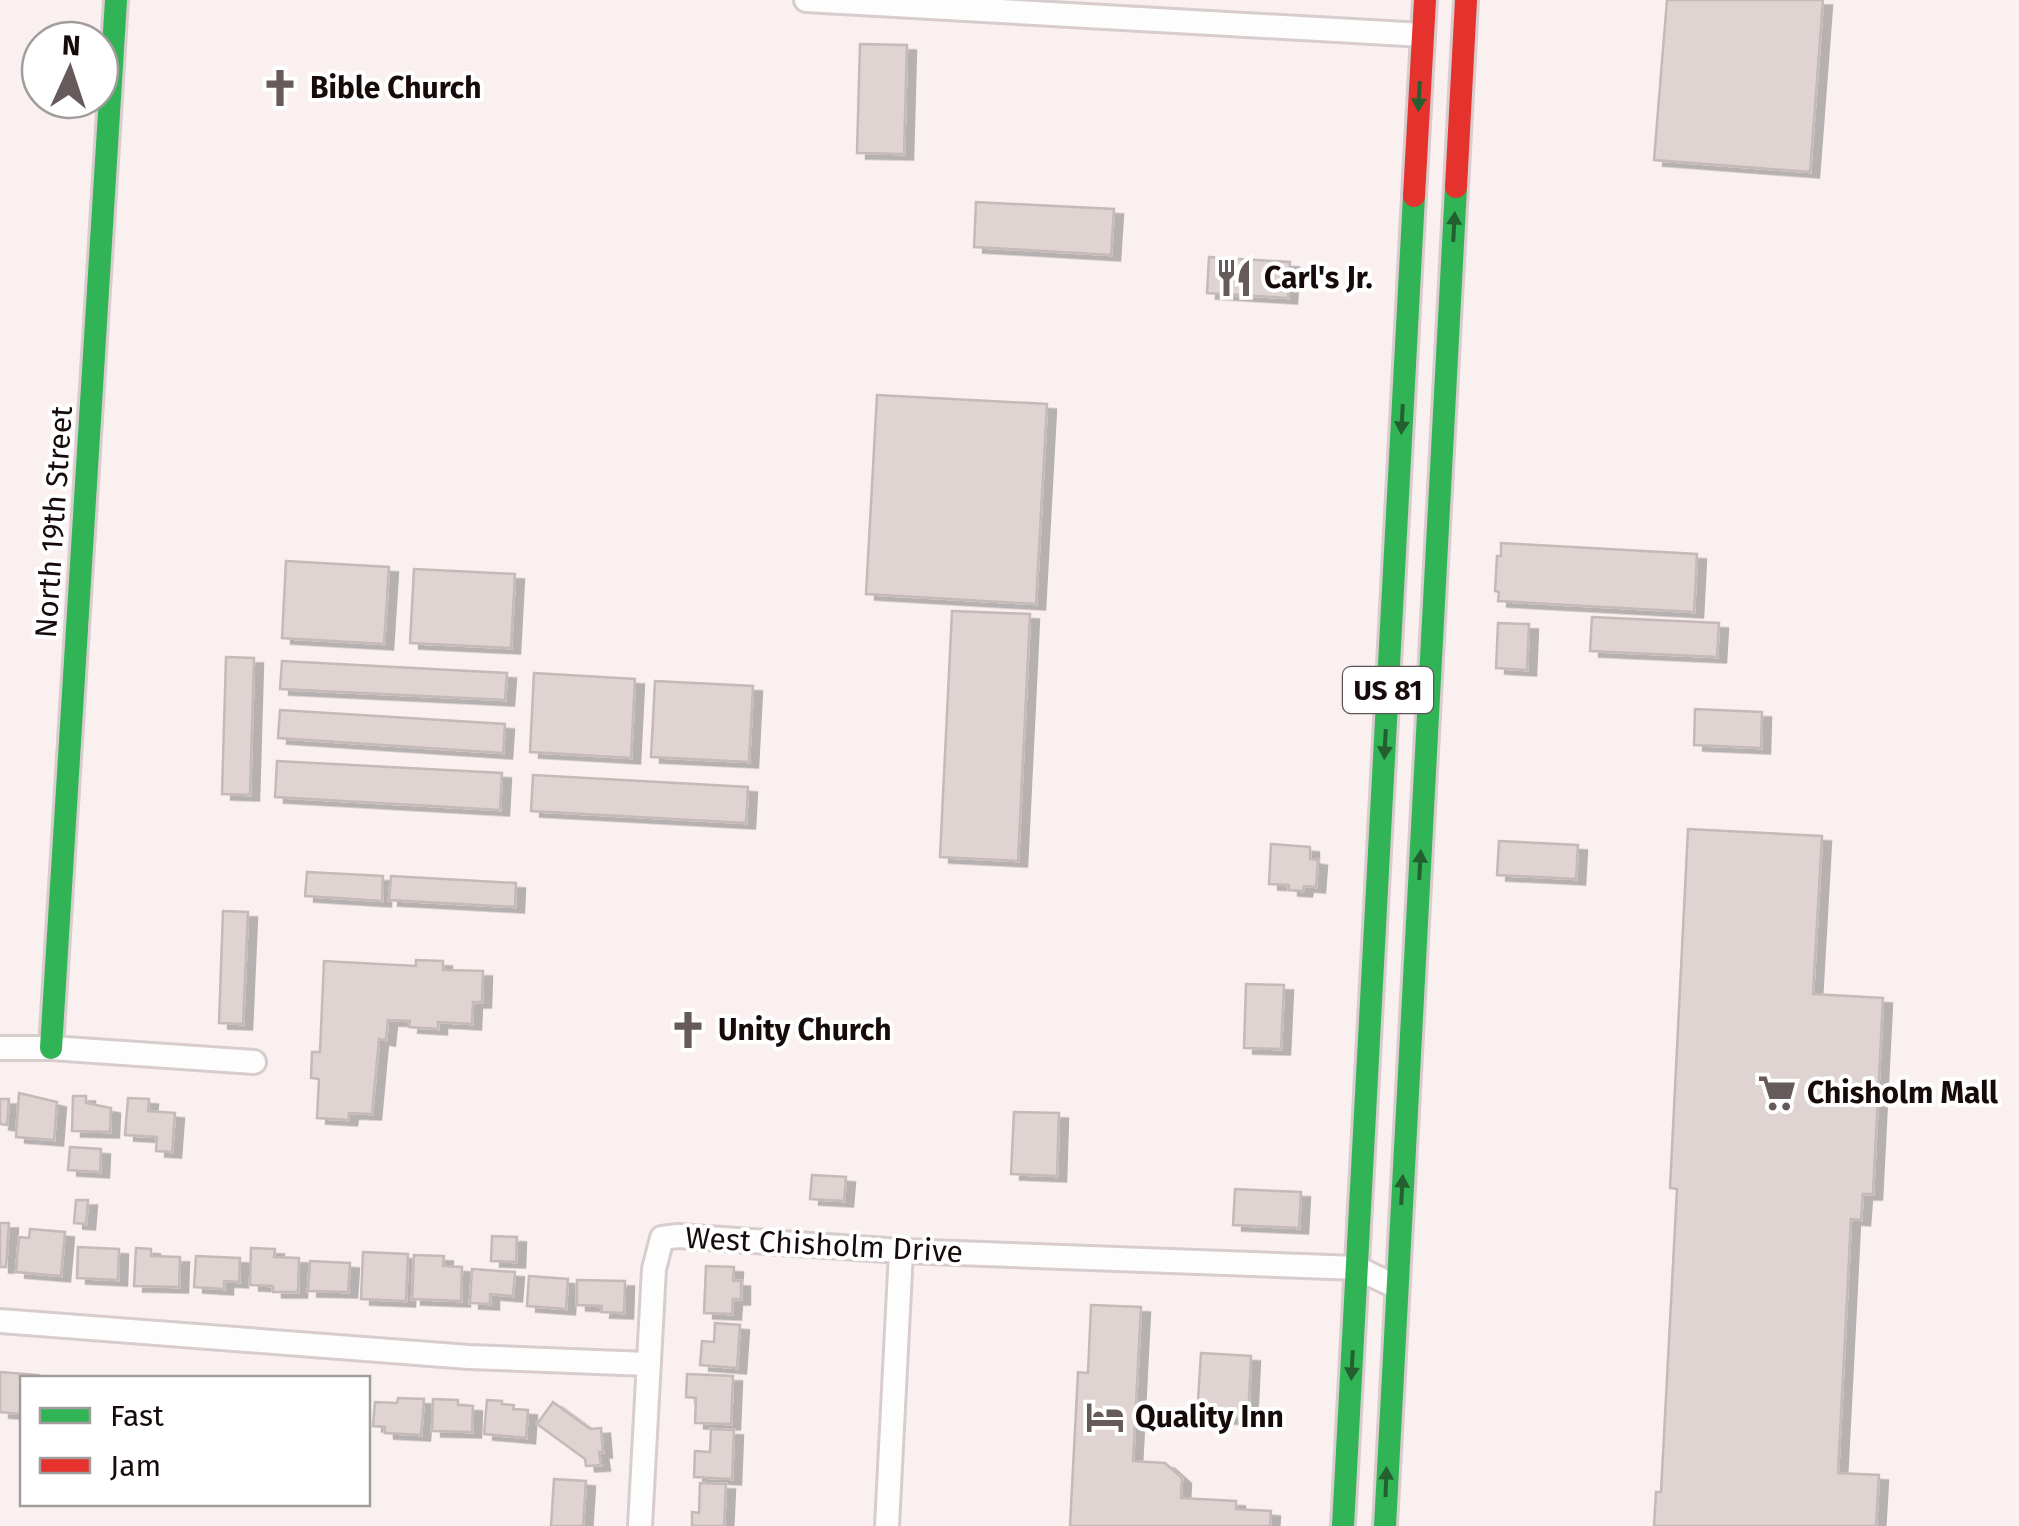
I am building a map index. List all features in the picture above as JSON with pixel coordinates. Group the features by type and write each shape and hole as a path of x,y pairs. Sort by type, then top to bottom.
{"main road":[{"name":"North 19th Street","path":"51,1048 116,0"},
{"name":"US 81","path":"1343,1526 1424,0"},
{"name":"US 81","path":"1385,1526 1466,0"},
{"path":"1408,322 1449,324"}],"street":[{"path":"806,0 1423,35"},
{"path":"0,1048 254,1062"},
{"name":"West Chisholm Drive","path":"647,1364 655,1263 662,1238 678,1236 901,1250 1357,1268 1397,1287"},
{"path":"887,1526 901,1250"},
{"path":"0,1321 468,1357 647,1364 640,1526"}],"building":[{"path":"1667,0 1823,0 1810,172 1654,160"},
{"path":"860,44 907,45 904,154 857,153"},
{"path":"976,202 1114,209 1111,255 974,247"},
{"path":"1209,257 1290,262 1288,298 1207,293"},
{"path":"877,395 1047,404 1036,604 866,594"},
{"path":"1501,543 1697,554 1694,612 1498,601 1499,592 1495,591"},
{"path":"286,561 389,567 384,644 282,638"},
{"path":"414,569 515,574 511,648 410,643"},
{"path":"952,611 1030,614 1018,861 940,857"},
{"path":"1592,617 1719,623 1717,657 1590,651"},
{"path":"1498,623 1529,624 1527,670 1496,668"},
{"path":"226,657 254,658 250,795 222,794"},
{"path":"282,661 507,673 505,700 280,689"},
{"path":"534,673 635,679 631,758 530,752"},
{"path":"655,681 753,686 749,762 651,757"},
{"path":"1695,709 1762,712 1761,748 1694,745"},
{"path":"280,710 505,724 503,753 278,738"},
{"path":"277,761 502,773 500,810 275,797"},
{"path":"533,775 748,787 746,823 531,811"},
{"name":"Chisholm Mall","path":"1688,829 1822,836 1813,994 1883,998 1873,1194 1863,1194 1861,1220 1851,1219 1838,1473 1879,1475 1876,1526 1654,1526 1656,1492 1661,1492 1677,1189 1670,1188"},
{"path":"1499,841 1578,845 1576,879 1497,875"},
{"path":"1271,844 1310,847 1310,859 1318,860 1316,887 1304,886 1303,891 1289,890 1289,885 1269,884"},
{"path":"307,872 383,876 382,901 305,896"},
{"path":"391,876 516,883 515,907 389,900"},
{"path":"223,911 248,912 243,1024 219,1023"},
{"path":"416,960 443,961 443,970 483,971 482,1002 473,1002 472,1024 438,1022 438,1029 409,1027 410,1021 388,1020 386,1040 379,1039 372,1114 349,1113 348,1120 317,1118 319,1079 311,1078 312,1052 320,1052 324,961 416,966"},
{"path":"1246,984 1284,985 1281,1049 1244,1048"},
{"path":"19,1093 57,1102 54,1140 16,1137"},
{"path":"73,1096 86,1096 86,1103 111,1108 110,1132 72,1131"},
{"path":"128,1098 149,1099 148,1111 175,1113 172,1152 156,1151 157,1137 125,1135"},
{"path":"0,1099 9,1099 7,1125 0,1124"},
{"path":"1014,1112 1059,1113 1057,1176 1011,1174"},
{"path":"70,1147 101,1149 100,1172 68,1170"},
{"path":"812,1175 846,1177 844,1201 810,1199"},
{"path":"1235,1189 1301,1192 1299,1228 1233,1225"},
{"path":"76,1200 88,1200 86,1224 74,1223"},
{"path":"0,1223 9,1223 6,1267 0,1267"},
{"path":"30,1229 65,1232 61,1276 16,1272 19,1237 29,1238"},
{"path":"492,1236 517,1237 516,1262 491,1261"},
{"path":"78,1247 119,1249 118,1280 77,1278"},
{"path":"136,1248 151,1249 151,1256 180,1257 179,1287 134,1286"},
{"path":"251,1248 275,1249 274,1257 299,1258 298,1292 273,1292 273,1286 250,1285"},
{"path":"363,1252 408,1254 406,1301 361,1299"},
{"path":"414,1255 444,1256 443,1266 462,1267 461,1301 412,1299"},
{"path":"196,1256 240,1258 239,1282 224,1281 224,1289 194,1287"},
{"path":"310,1261 350,1263 348,1292 308,1291"},
{"path":"706,1266 734,1267 733,1281 741,1281 741,1299 733,1299 732,1314 704,1313"},
{"path":"472,1269 515,1272 513,1296 490,1294 490,1304 470,1303"},
{"path":"529,1276 568,1279 566,1309 527,1306"},
{"path":"577,1280 625,1281 624,1313 601,1312 602,1306 577,1305"},
{"name":"Quality Inn","path":"1091,1305 1141,1307 1133,1461 1165,1463 1182,1478 1181,1498 1236,1501 1236,1509 1271,1511 1270,1526 1070,1526 1078,1372 1088,1373"},
{"path":"715,1323 740,1325 737,1368 700,1365 702,1341 714,1342"},
{"path":"1201,1353 1251,1356 1248,1419 1197,1417"},
{"path":"0,1372 39,1375 20,1376 20,1414 0,1412"},
{"path":"687,1374 733,1376 731,1424 695,1423 696,1398 686,1397"},
{"path":"398,1398 424,1399 421,1435 385,1433 385,1427 373,1426 375,1402 397,1403"},
{"path":"433,1399 458,1400 458,1405 473,1406 472,1432 432,1431"},
{"path":"487,1400 528,1410 526,1438 484,1434"},
{"path":"553,1402 590,1429 601,1428 601,1465 586,1466 585,1459 537,1424"},
{"path":"711,1429 734,1430 732,1479 694,1477 695,1451 710,1452"},
{"path":"554,1479 586,1481 583,1526 551,1526"},
{"path":"700,1483 726,1484 724,1526 692,1526 692,1512 699,1513"}],"traffic: fast":[{"path":"51,1048 116,0"},
{"path":"1385,1526 1456,187"},
{"path":"1343,1526 1414,196"}],"traffic: jam":[{"path":"1414,196 1425,0"},
{"path":"1456,187 1466,0"}],"place":[{"name":"Bible Church","path":"280,88"},
{"name":"Carl's Jr.","path":"1234,278"},
{"name":"Unity Church","path":"688,1030"},
{"name":"Chisholm Mall","path":"1777,1093"},
{"name":"Quality Inn","path":"1105,1417"}]}
